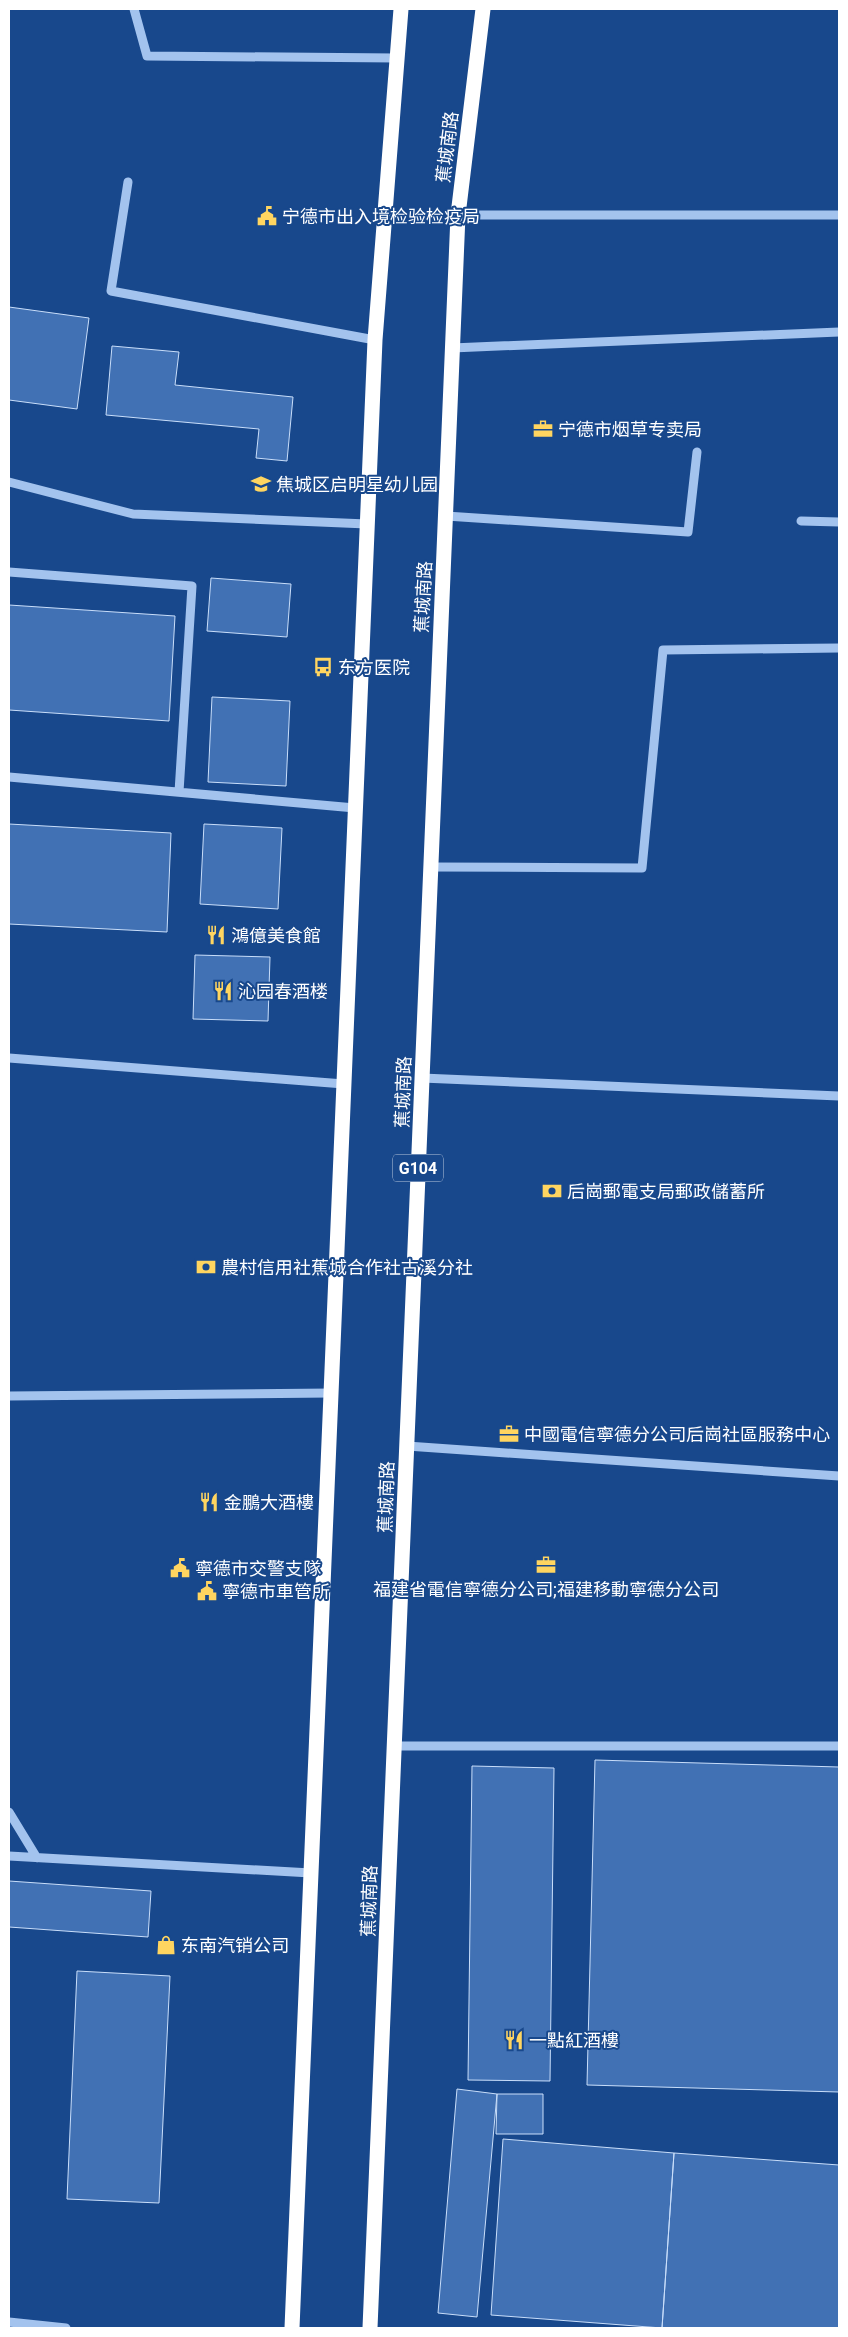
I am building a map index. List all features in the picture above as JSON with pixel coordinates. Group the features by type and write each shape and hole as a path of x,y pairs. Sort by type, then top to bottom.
{"highway":[{"path":"292,2328 374,340 400,9"},
{"name":"蕉城南路","path":"370,2328 458,215 483,9"}],"street":[{"path":"134,9 146,56 396,58"},
{"path":"128,182 111,291 374,340"},
{"path":"458,215 839,215"},
{"path":"452,348 839,332"},
{"path":"446,516 688,532 697,452"},
{"path":"9,482 132,514 367,524"},
{"path":"801,521 839,522"},
{"path":"9,572 192,586 180,792"},
{"path":"431,867 642,868 663,650 839,648"},
{"path":"9,778 355,808"},
{"path":"9,1058 344,1084"},
{"path":"422,1078 839,1096"},
{"path":"9,1396 331,1393"},
{"path":"407,1446 839,1476"},
{"path":"395,1746 839,1746"},
{"path":"9,1812 37,1858"},
{"path":"9,1856 311,1873"},
{"path":"9,2322 66,2328"}],"building":[{"path":"9,307 89,318 77,409 9,400"},
{"path":"112,346 179,352 175,385 293,397 287,461 256,458 259,429 106,415"},
{"path":"211,578 291,584 287,637 207,631"},
{"path":"9,605 175,616 169,721 9,710"},
{"path":"212,697 290,701 286,786 208,782"},
{"path":"9,824 171,833 167,932 9,924"},
{"path":"204,824 282,828 278,909 200,904"},
{"path":"195,955 270,957 268,1021 193,1019"},
{"path":"595,1760 839,1767 839,2092 587,2085"},
{"path":"472,1766 554,1768 550,2081 468,2080"},
{"path":"9,1881 151,1891 148,1937 9,1927"},
{"path":"77,1971 170,1976 159,2203 67,2199"},
{"path":"457,2089 497,2094 477,2317 438,2313"},
{"path":"497,2094 543,2094 543,2134 496,2134"},
{"path":"503,2139 674,2153 662,2328 491,2315"},
{"path":"674,2153 839,2165 839,2328 662,2328"}],"place":[{"name":"宁德市出入境检验检疫局","path":"267,216"},
{"name":"宁德市烟草专卖局","path":"543,429"},
{"name":"焦城区启明星幼儿园","path":"261,484"},
{"name":"东方医院","path":"323,667"},
{"name":"鴻億美食館","path":"216,935"},
{"name":"沁园春酒楼","path":"223,991"},
{"name":"后崗郵電支局郵政儲蓄所","path":"552,1191"},
{"name":"農村信用社蕉城合作社古溪分社","path":"206,1267"},
{"name":"中國電信寧德分公司后崗社區服務中心","path":"509,1434"},
{"name":"金鵬大酒樓","path":"209,1502"},
{"name":"福建省電信寧德分公司;福建移動寧德分公司","path":"546,1565"},
{"name":"寧德市交警支隊","path":"180,1568"},
{"name":"寧德市車管所","path":"207,1591"},
{"name":"东南汽销公司","path":"166,1945"},
{"name":"一點紅酒樓","path":"514,2040"}]}
